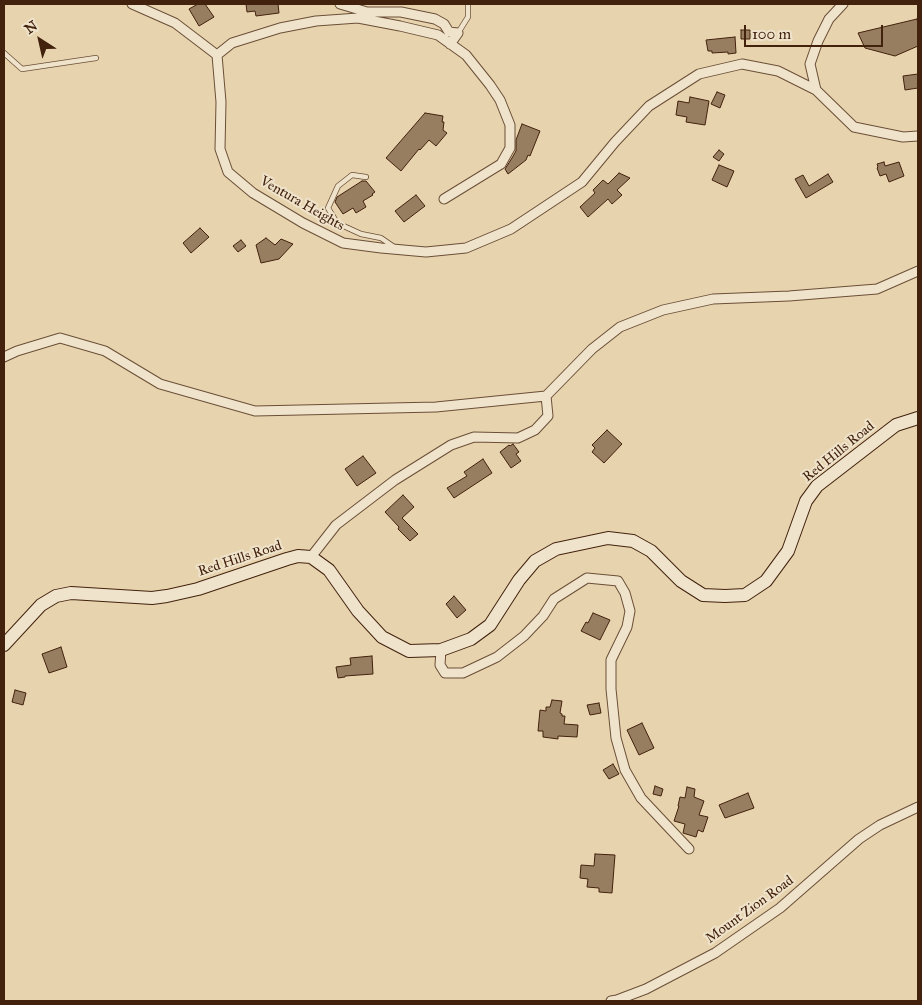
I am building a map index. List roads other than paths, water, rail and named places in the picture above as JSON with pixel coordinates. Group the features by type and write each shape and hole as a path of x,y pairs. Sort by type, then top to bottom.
{"main road":[{"name":"Red Hills Road","path":"4,645 40,605 56,596 71,593 152,598 167,596 198,589 298,556 311,557 329,570 358,611 382,637 409,651 441,650 471,639 490,625 518,580 535,561 556,549 608,538 633,541 651,551 681,581 703,595 726,596 745,594 766,581 788,551 806,501 817,486 896,425 918,418"}],"street":[{"path":"132,4 176,23 217,56 232,43 280,28 316,21 358,18 438,35 466,55 500,100 510,125 510,148 501,164 444,199"},
{"path":"340,4 367,12 401,12 435,19 444,24 449,32 458,32"},
{"path":"816,90 810,64 818,41 829,19 843,4"},
{"path":"450,44 458,32"},
{"name":"Ventura Heights","path":"217,56 221,102 220,149 228,172 253,193 303,223 343,243 397,250 426,252 466,248 511,230 582,182 615,142 649,106 699,74 742,64 778,71 816,90 854,127 903,137 918,136"},
{"path":"4,356 60,338 105,351 160,384 255,410 436,407 546,396 592,349 620,327 663,310 713,298 789,296 877,289 918,270"},
{"path":"311,557 336,525 395,480 451,445 474,437 518,438 535,430 548,416 546,396"},
{"path":"441,650 440,665 445,673 463,673 497,657 524,636 554,600 587,578 618,582 625,593 630,611 627,627 611,660 611,689 616,738 624,770 641,798 690,849"},
{"name":"Mount Zion Road","path":"611,1001 646,989 716,953 780,908 859,839 880,825 918,807"}],"lane":[{"path":"458,32 468,17 468,4"},
{"path":"4,53 22,69 96,58"},
{"path":"366,177 352,175 338,186 328,208 337,223 360,234 381,238 397,250"}]}
